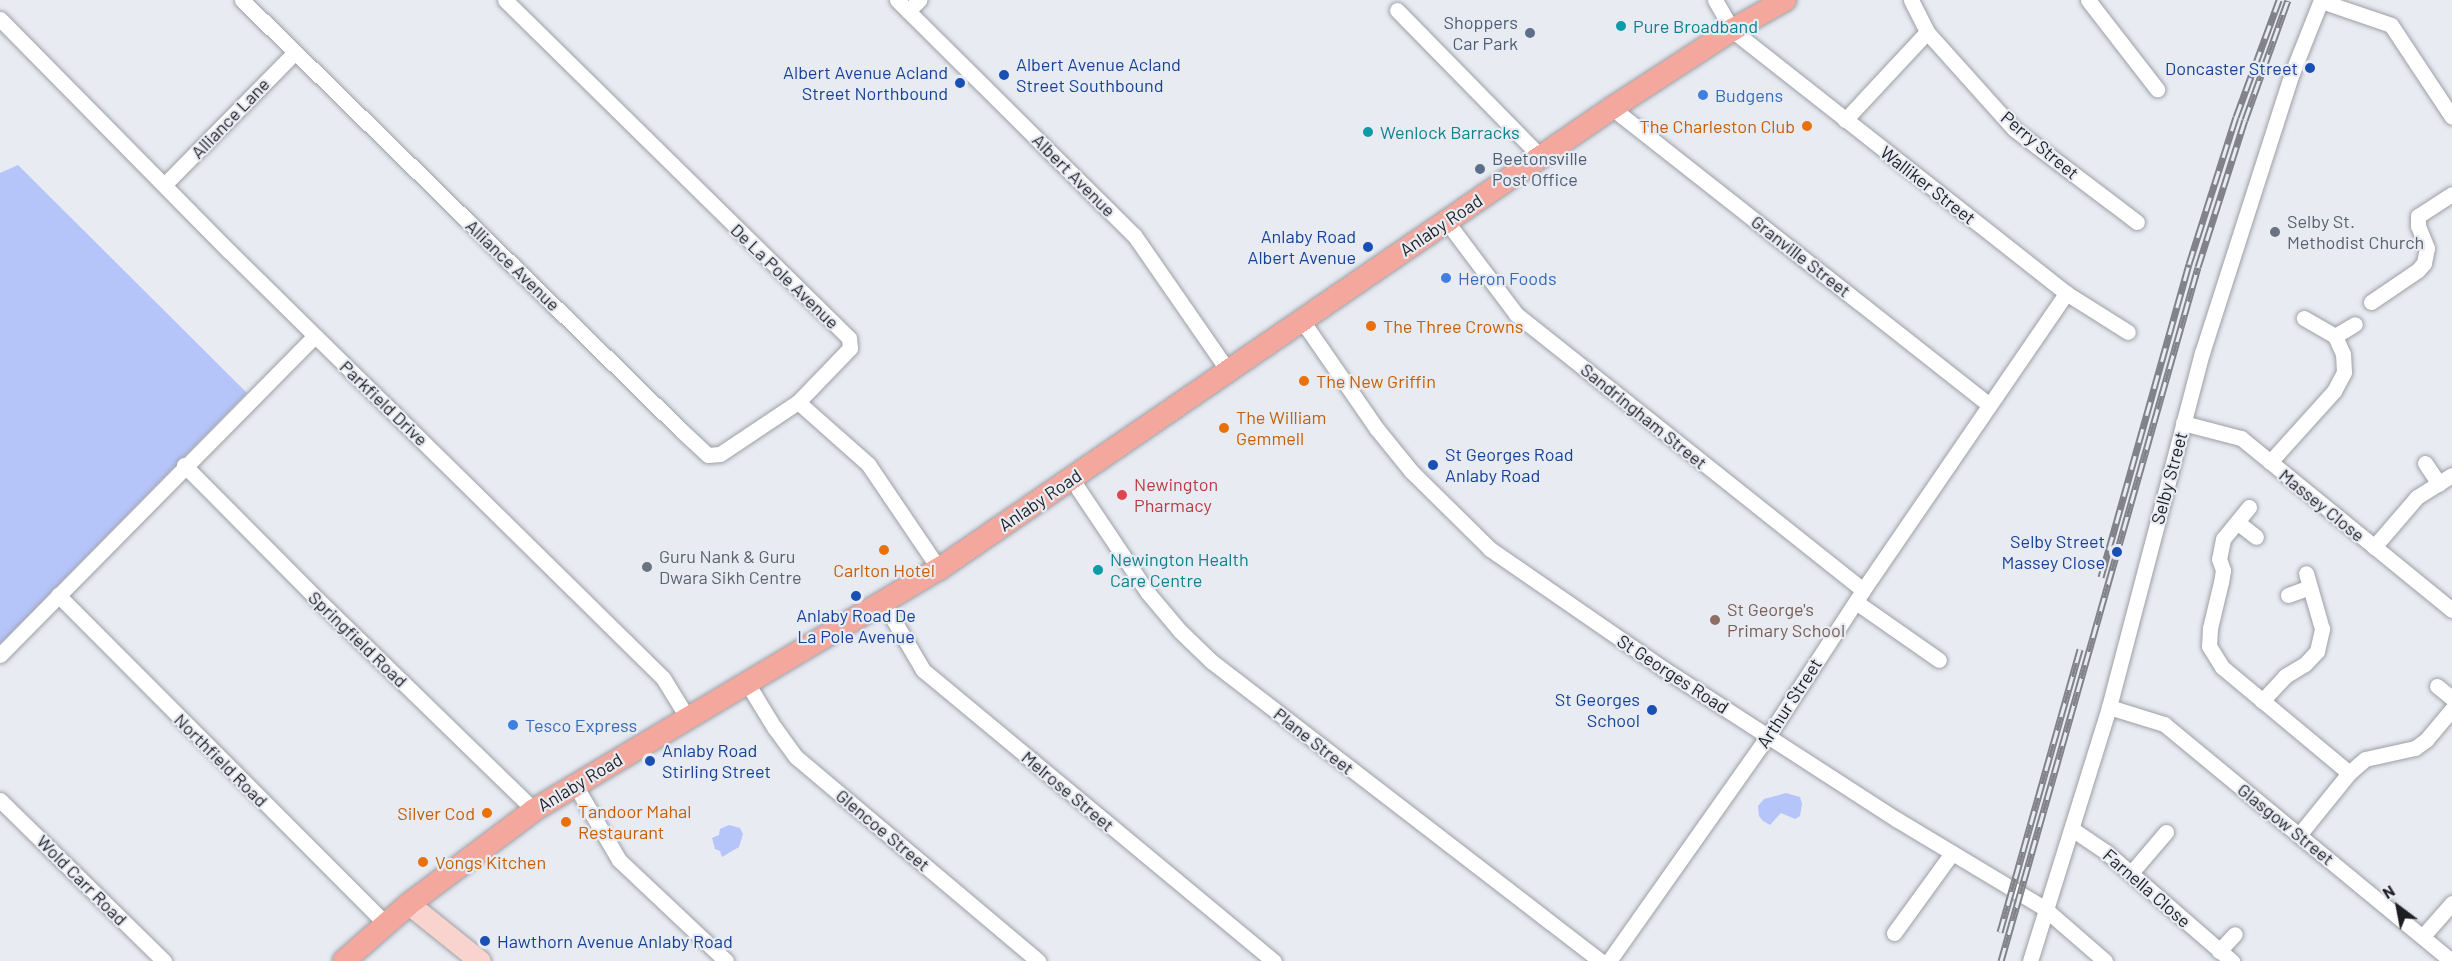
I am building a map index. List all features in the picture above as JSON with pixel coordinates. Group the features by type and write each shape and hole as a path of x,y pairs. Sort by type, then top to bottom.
{"main road":[{"name":"Anlaby Road","path":"1732,30 1769,0"},
{"name":"Anlaby Road","path":"344,961 409,904 534,810 939,569 1612,108 1732,30 1785,0"}],"street":[{"name":"Alliance Avenue","path":"242,0 708,455 720,454 798,402"},
{"name":"De La Pole Avenue","path":"505,0 849,338 850,348 798,402"},
{"path":"1715,0 1732,30"},
{"name":"Perry Street","path":"1911,0 1927,32 2014,129 2137,222"},
{"path":"2088,0 2157,89"},
{"path":"2321,0 2391,25 2452,117"},
{"name":"Selby Street","path":"2030,961 2044,908 2072,829 2109,707 2202,353 2292,73 2321,0"},
{"name":"Albert Avenue","path":"908,4 1134,235 1228,371"},
{"path":"1397,10 1541,157"},
{"name":"Parkfield Drive","path":"0,19 315,336 663,678 687,717"},
{"name":"Walliker Street","path":"1732,30 2066,293 2128,332"},
{"path":"1845,120 1927,32"},
{"name":"Alliance Lane","path":"165,184 295,52"},
{"name":"Granville Street","path":"1612,108 1989,405"},
{"path":"2371,302 2418,270 2424,263 2427,248 2418,226 2418,216 2452,194"},
{"name":"Sandringham Street","path":"1447,222 1516,314 1939,660"},
{"name":"Arthur Street","path":"1609,961 1768,736 1859,596 2066,293"},
{"path":"2304,318 2335,336 2355,324"},
{"name":"St Georges Road","path":"1301,319 1377,429 1412,472 1490,549 1664,669 1952,853 2044,908 2105,961"},
{"path":"0,655 184,465 315,336"},
{"name":"Massey Close","path":"2270,462 2334,391 2344,372 2343,354 2335,336"},
{"path":"798,402 868,464 939,569"},
{"name":"Massey Close","path":"2183,423 2241,438 2452,610"},
{"path":"2425,463 2439,484"},
{"name":"Springfield Road","path":"184,465 325,607 534,810"},
{"name":"Massey Close","path":"2374,547 2417,497 2452,475"},
{"name":"Plane Street","path":"1071,478 1148,593 1180,631 1211,661 1600,961"},
{"path":"2249,507 2223,540 2219,559 2223,570 2210,628 2209,646 2222,667 2349,773"},
{"path":"2237,522 2256,537"},
{"path":"2262,701 2285,676 2305,664 2317,651 2322,629 2308,580 2288,595"},
{"name":"Northfield Road","path":"58,595 386,924"},
{"name":"Melrose Street","path":"883,602 923,670 1274,961"},
{"name":"Glencoe Street","path":"747,683 796,757 1038,961"},
{"path":"2437,686 2452,698"},
{"name":"Glasgow Street","path":"2109,707 2164,724 2452,961"},
{"path":"2299,835 2349,773 2366,759 2415,748 2426,740 2452,708"},
{"path":"575,785 619,860 630,874 726,961"},
{"name":"Wold Carr Road","path":"0,800 164,961"},
{"name":"Farnella Close","path":"2072,829 2106,852 2232,961"},
{"path":"2131,873 2166,832"},
{"path":"1894,933 1952,853"},
{"path":"2423,936 2452,903"},
{"path":"409,904 480,961"},
{"path":"2220,951 2235,934"}],"shaded area":[{"path":"18,165 247,393 0,644 0,173"},
{"path":"1786,793 1800,797 1802,804 1800,816 1795,819 1781,813 1770,825 1763,821 1759,816 1758,806 1764,799"},
{"path":"729,825 740,828 743,834 739,847 722,857 720,851 715,849 712,838 719,835 720,829"}],"railway":[{"path":"2101,577 2189,264 2236,117 2279,0"},
{"path":"2001,961 2198,267 2245,120 2288,0"},
{"path":"2000,932 2080,649"}],"place":[{"name":"Pure Broadband","path":"1621,26"},
{"name":"Shoppers Car Park","path":"1530,33"},
{"name":"Doncaster Street","path":"2310,68"},
{"name":"Albert Avenue Acland Street Southbound","path":"1004,75"},
{"name":"Albert Avenue Acland Street Northbound","path":"960,83"},
{"name":"Budgens","path":"1703,95"},
{"name":"The Charleston Club","path":"1807,126"},
{"name":"Wenlock Barracks","path":"1368,132"},
{"name":"Beetonsville Post Office","path":"1480,169"},
{"name":"Selby St. Methodist Church","path":"2275,232"},
{"name":"Anlaby Road Albert Avenue","path":"1368,247"},
{"name":"Heron Foods","path":"1446,278"},
{"name":"The Three Crowns","path":"1371,326"},
{"name":"The New Griffin","path":"1304,381"},
{"name":"The William Gemmell","path":"1224,428"},
{"name":"St Georges Road Anlaby Road","path":"1433,465"},
{"name":"Newington Pharmacy","path":"1122,495"},
{"name":"Carlton Hotel","path":"884,550"},
{"name":"Selby Street Massey Close","path":"2117,552"},
{"name":"Guru Nank & Guru Dwara Sikh Centre","path":"647,567"},
{"name":"Newington Health Care Centre","path":"1098,570"},
{"name":"Anlaby Road De La Pole Avenue","path":"856,596"},
{"name":"St George's Primary School","path":"1715,620"},
{"name":"St Georges School","path":"1652,710"},
{"name":"Tesco Express","path":"513,725"},
{"name":"Anlaby Road Stirling Street","path":"650,761"},
{"name":"Silver Cod","path":"487,813"},
{"name":"Tandoor Mahal Restaurant","path":"566,822"},
{"name":"Vongs Kitchen","path":"423,862"},
{"name":"Hawthorn Avenue Anlaby Road","path":"485,941"}]}
